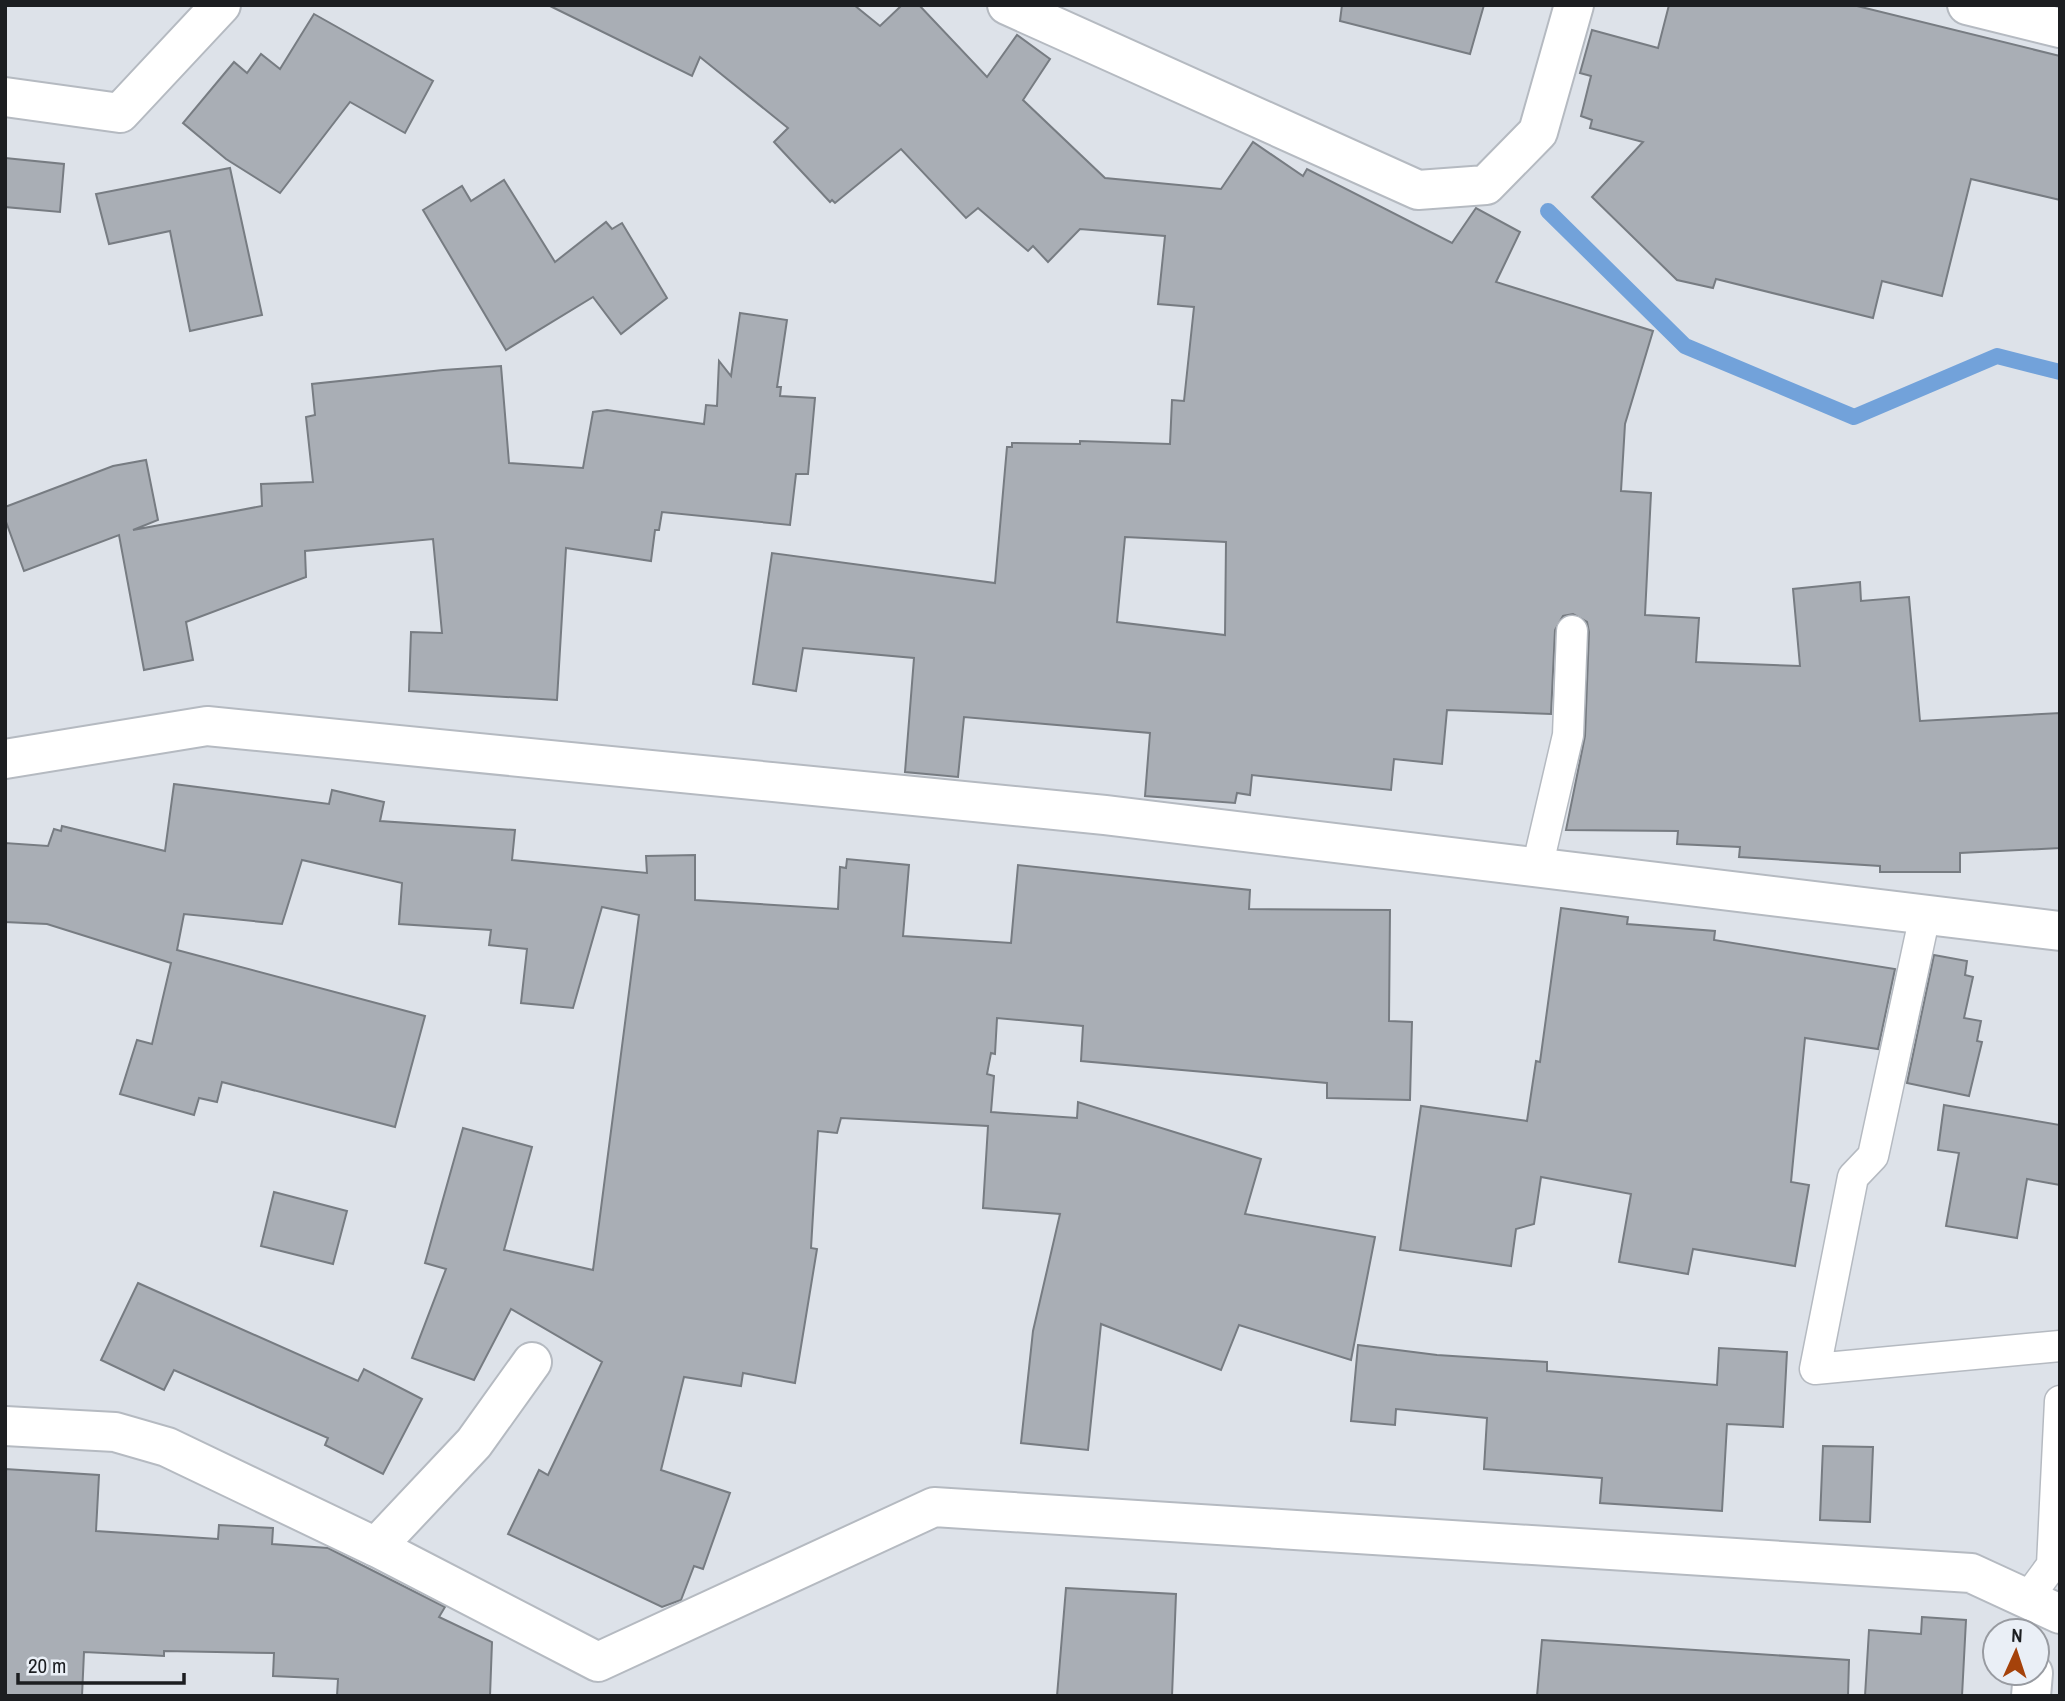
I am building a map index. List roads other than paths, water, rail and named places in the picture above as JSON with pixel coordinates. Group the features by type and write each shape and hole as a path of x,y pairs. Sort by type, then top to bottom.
{"street":[{"path":"5,97 120,113 221,5"},
{"path":"1007,5 1418,190 1486,185 1538,132 1574,5"},
{"path":"1967,5 2060,28"},
{"path":"5,760 207,726 1105,815 2060,931"},
{"path":"376,1547 474,1443 532,1362"},
{"path":"5,1426 115,1432 167,1447 376,1547 598,1662 934,1507 1971,1573 2040,1612"}],"lane":[{"path":"1537,868 1567,735 1572,631"},
{"path":"1925,915 1873,1156 1853,1177 1815,1369 2060,1346"},
{"path":"2040,1612 2052,1564 2060,1401"}],"waterway":[{"path":"1548,211 1685,346 1854,417 1997,356 2060,372"}]}
